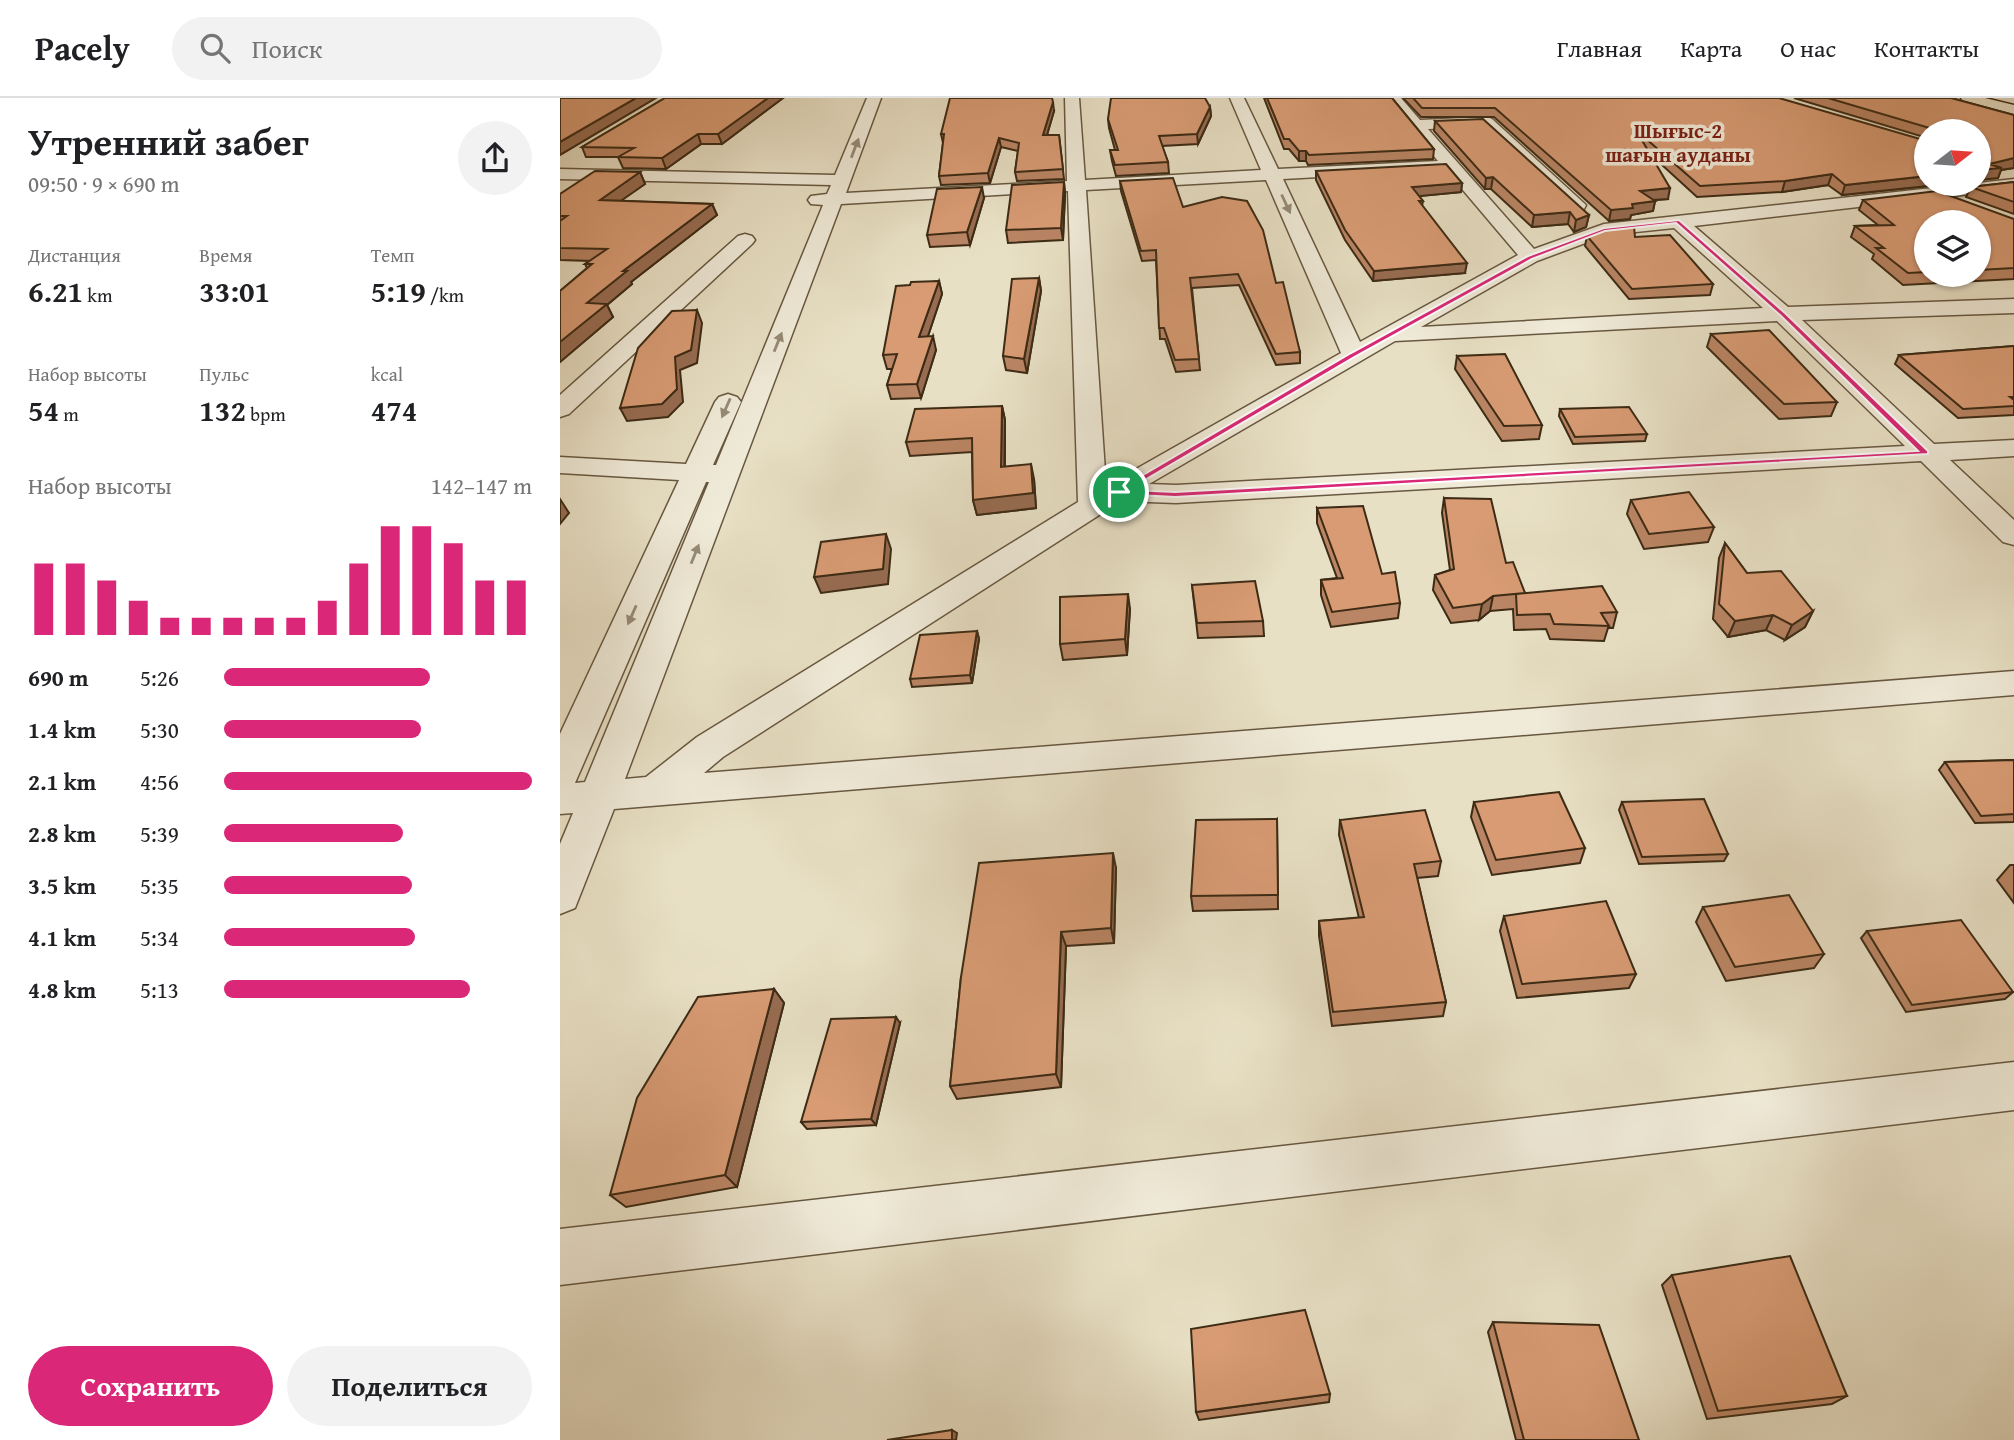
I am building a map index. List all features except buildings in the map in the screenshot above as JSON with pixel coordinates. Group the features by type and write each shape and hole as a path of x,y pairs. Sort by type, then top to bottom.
{"main road":[{"path":"1968,98 2014,110"},
{"path":"1998,98 2014,102"}],"street":[{"path":"560,896 580,797 727,474 831,190 860,98"},
{"path":"560,775 698,472 874,98"},
{"path":"1072,98 1074,187 1093,505"},
{"path":"1237,98 1350,344"},
{"path":"1393,98 1530,257"},
{"path":"1416,125 1487,122 1604,230"},
{"path":"560,174 831,190 1074,187 1450,165"},
{"path":"1992,179 2010,174"},
{"path":"1388,336 1530,257 1604,230 1890,196 1914,195"},
{"path":"1939,196 1975,209"},
{"path":"1677,221 1783,314 2014,536"},
{"path":"560,409 746,240"},
{"path":"656,791 710,747 1093,505 1119,492 1350,344 1388,336 1783,314 2014,306"},
{"path":"1119,492 1175,494 2014,448"},
{"path":"560,465 727,474"},
{"path":"580,797 2014,682"},
{"path":"560,1257 2014,1086"}],"district":[{"name":"Шығыс-2 шағын ауданы","path":"1678,142"}],"route":[{"path":"1677,221 1783,314 1925,453 1175,494 1119,492 1353,355 1530,257 1604,230 1677,221"}]}
